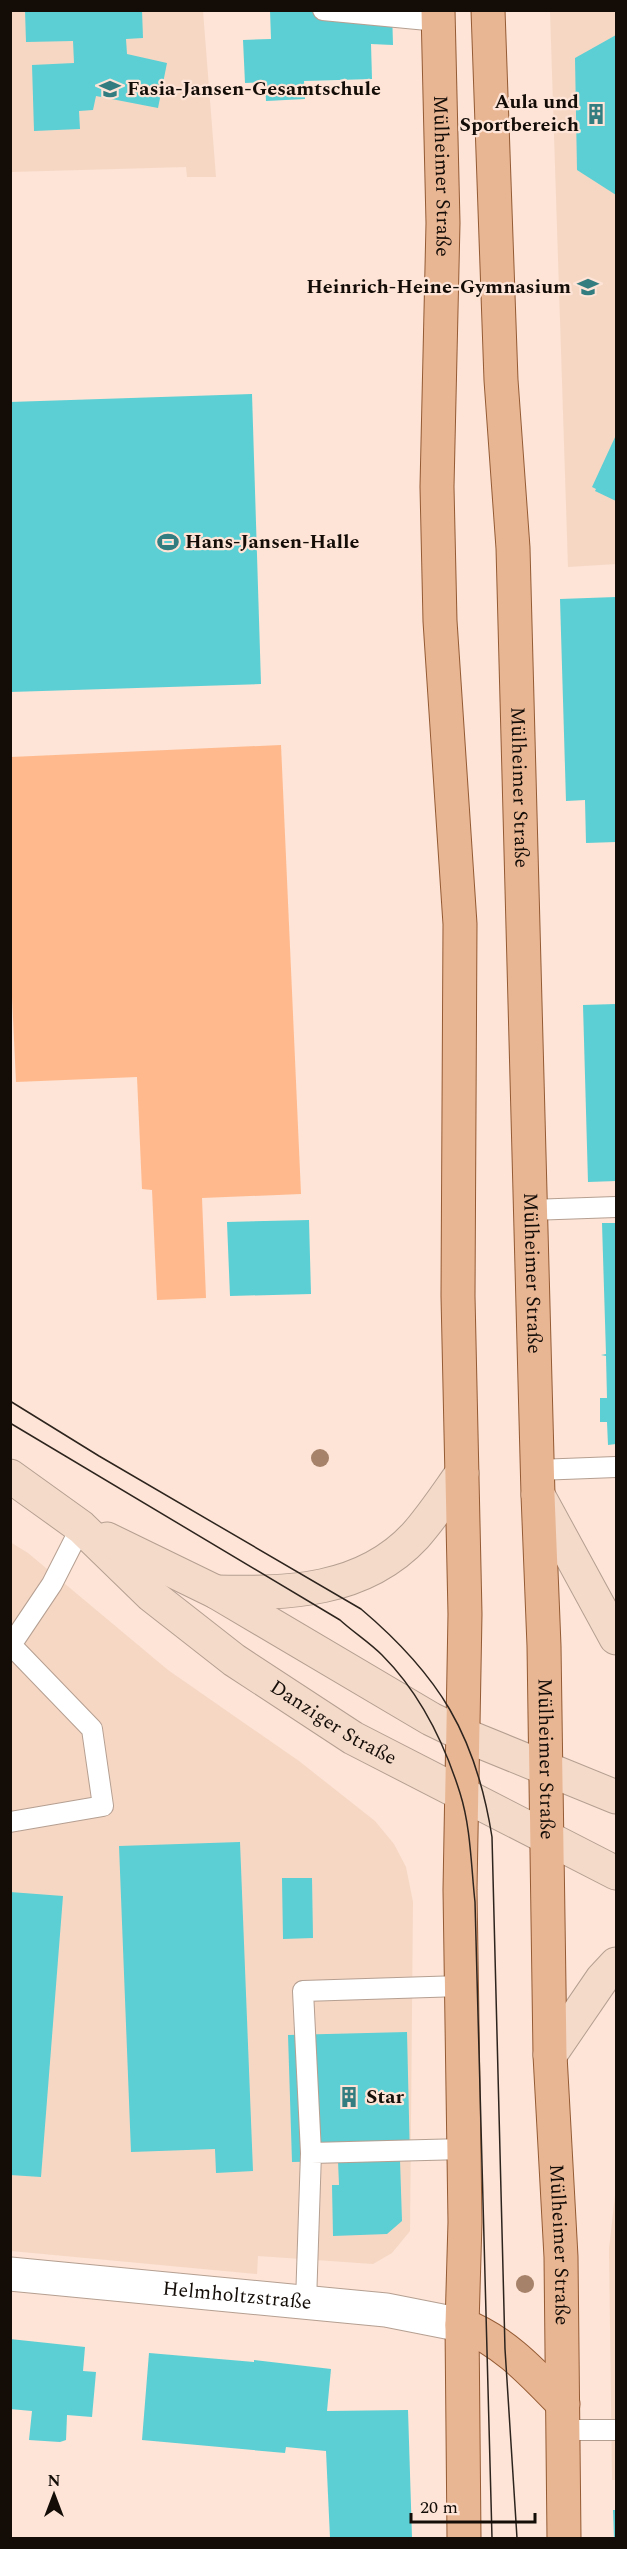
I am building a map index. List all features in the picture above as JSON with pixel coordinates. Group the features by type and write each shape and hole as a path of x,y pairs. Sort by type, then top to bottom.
{"main road":[{"name":"Mülheimer Straße","path":"488,10 501,380 513,548 544,1646 550,2055 561,2257 564,2538"},
{"name":"Mülheimer Straße","path":"438,16 443,223 437,487 440,621 460,924 458,1296 465,1614 461,1794 464,2538"},
{"path":"216,1592 254,1593 325,1587 376,1569 414,1536 462,1473"},
{"name":"Danziger Straße","path":"10,1476 81,1527 151,1595 234,1660 352,1738 546,1835 616,1873"},
{"path":"538,1482 616,1638"},
{"name":"Danziger Straße","path":"81,1527 216,1592 388,1695 464,1735 616,1797"},
{"path":"550,2055 602,1979 616,1964"},
{"path":"462,2325 486,2335 505,2349 563,2417"}],"street":[{"name":"Helmholtzstraße","path":"10,2274 386,2310 462,2325"}],"lane":[{"path":"323,10 438,16"},
{"path":"530,1210 616,1207"},
{"path":"538,1482 616,1467"},
{"path":"10,1822 103,1806 92,1729 11,1645 52,1584 81,1527"},
{"path":"306,2302 311,2153 303,1991 461,1986"},
{"path":"311,2153 464,2149"},
{"path":"563,2417 616,2430"}],"shaded area":[{"name":"Fasia-Jansen-Gesamtschule","path":"10,11 203,11 216,177 187,177 186,167 11,172"},
{"name":"Heinrich-Heine-Gymnasium","path":"550,11 616,11 616,564 568,567"},
{"path":"281,745 301,1194 202,1198 206,1298 157,1300 152,1190 142,1189 137,1077 16,1082 10,954 11,757"},
{"path":"10,1542 28,1553 168,1670 299,1761 375,1821 394,1844 406,1867 413,1902 410,2231 392,2253 373,2264 258,2256 257,2274 11,2251"},
{"path":"616,2186 616,2480 612,2480 609,2249"}],"building":[{"path":"25,10 142,10 143,38 126,39 127,54 167,63 158,108 96,96 93,110 79,111 80,129 34,131 32,65 74,63 73,41 26,42"},
{"path":"270,10 392,10 393,45 371,44 372,79 304,81 305,99 266,101 265,82 245,83 243,40 271,39"},
{"name":"Aula und Sportbereich","path":"616,35 616,195 577,170 575,58"},
{"name":"Hans-Jansen-Halle","path":"252,394 261,684 10,692 10,402"},
{"path":"616,435 616,501 595,491 596,489 592,487"},
{"path":"616,597 616,842 586,843 585,800 566,801 560,599"},
{"path":"616,1004 616,1181 588,1182 583,1005"},
{"path":"309,1220 311,1294 230,1296 227,1222"},
{"path":"602,1223 616,1223 616,1444 608,1445 607,1422 600,1422 600,1398 607,1398 606,1356 601,1355 606,1354"},
{"path":"240,1842 253,2171 216,2173 215,2149 131,2152 119,1846"},
{"path":"282,1878 312,1878 313,1938 283,1939"},
{"path":"10,1892 63,1896 41,2177 10,2175"},
{"name":"Star","path":"407,2032 410,2160 400,2160 402,2221 387,2234 333,2236 332,2185 339,2185 338,2161 292,2162 288,2035"},
{"path":"10,2339 85,2347 83,2371 96,2372 92,2417 67,2415 66,2440 60,2442 29,2440 32,2411 10,2409"},
{"path":"149,2353 254,2362 254,2360 331,2369 327,2411 408,2410 412,2538 330,2538 326,2451 286,2447 285,2453 142,2440"},
{"path":"613,2510 616,2510 616,2538 614,2538"}],"tram line":[{"path":"10,1401 99,1456 361,1609 412,1658 433,1683 464,1737 476,1768 492,1837 505,2349 517,2538"},
{"path":"10,1423 340,1620 382,1655 408,1685 429,1719 446,1755 460,1793 466,1820 475,1902 492,2538"}],"place":[{"name":"Fasia-Jansen-Gesamtschule","path":"110,89"},
{"name":"Aula und Sportbereich","path":"596,114"},
{"name":"Heinrich-Heine-Gymnasium","path":"588,287"},
{"name":"Hans-Jansen-Halle","path":"168,542"},
{"name":"Star","path":"349,2097"}]}
